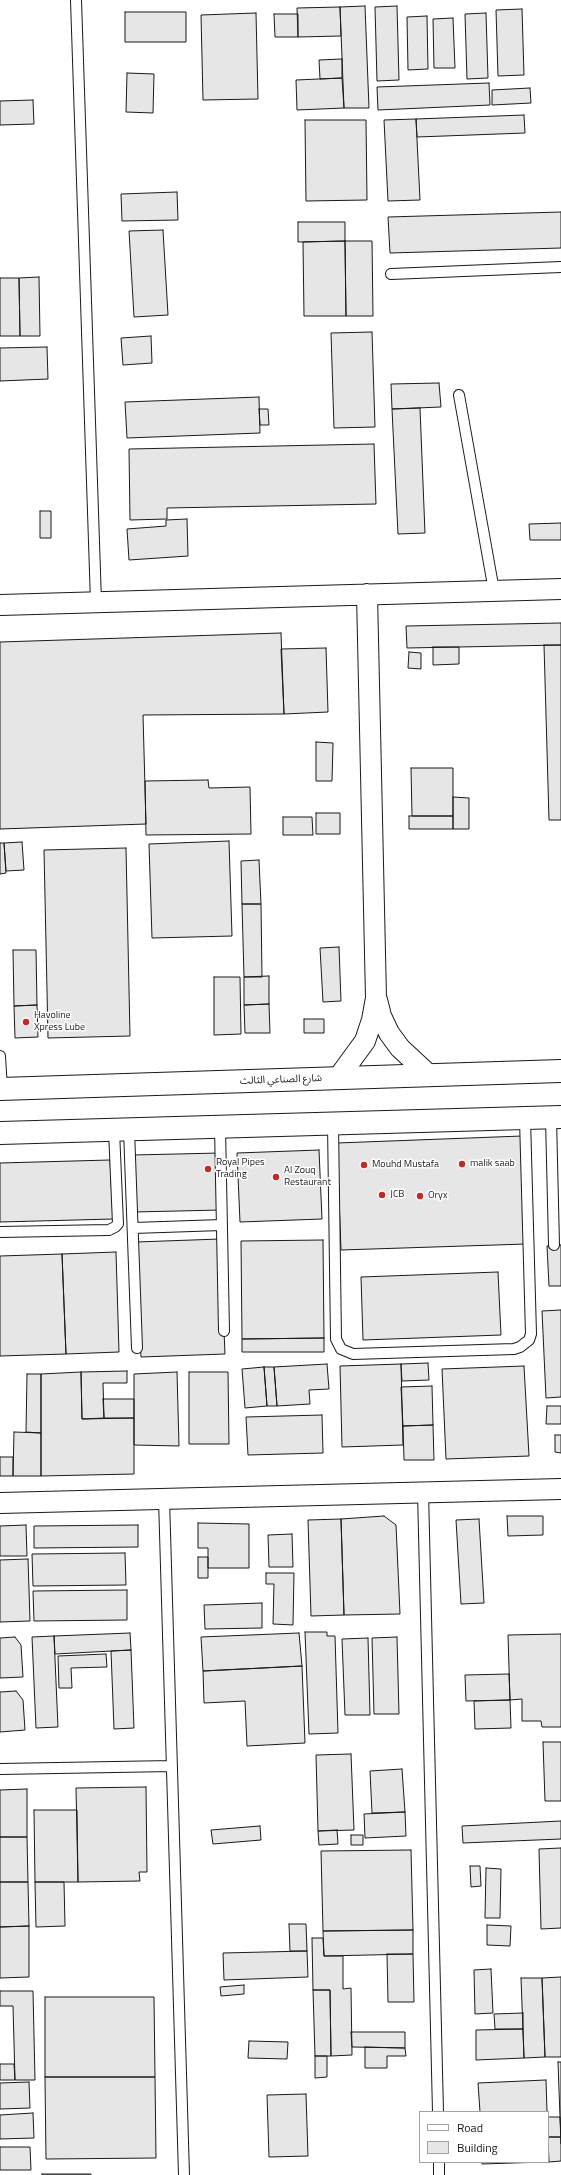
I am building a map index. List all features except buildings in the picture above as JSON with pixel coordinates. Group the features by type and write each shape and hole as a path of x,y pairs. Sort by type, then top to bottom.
{"main road":[{"name":"شارع الصناعي الثالث","path":"1,1089 561,1071"},
{"path":"0,1133 556,1118"}],"street":[{"path":"0,605 561,589"},
{"path":"338,1078 365,1041 372,1020 376,998 367,594"},
{"path":"376,998 381,1016 389,1033 400,1048 429,1075"},
{"path":"0,1503 561,1489"}],"lane":[{"path":"76,0 96,602"},
{"path":"392,274 561,267"},
{"path":"459,394 494,591"},
{"path":"0,1056 1,1089"},
{"path":"333,1124 336,1339 341,1349 353,1354 514,1349 520,1347 529,1340 531,1334 525,1118"},
{"path":"556,1118 556,1241"},
{"path":"220,1127 224,1331"},
{"path":"121,1130 133,1228 137,1348"},
{"path":"0,1232 108,1230 116,1227 118,1224 121,1130"},
{"path":"133,1228 222,1225"},
{"path":"423,1492 438,2111"},
{"path":"164,1499 184,2175"},
{"path":"0,1769 172,1766"},
{"path":"439,2163 439,2175"}],"place":[{"name":"Havoline Xpress Lube","path":"26,1022"},
{"name":"malik saab","path":"462,1164"},
{"name":"Mouhd Mustafa","path":"364,1165"},
{"name":"Royal Pipes Trading","path":"208,1169"},
{"name":"Al Zouq Restaurant","path":"276,1177"},
{"name":"JCB","path":"382,1195"},
{"name":"Oryx","path":"420,1196"}]}
